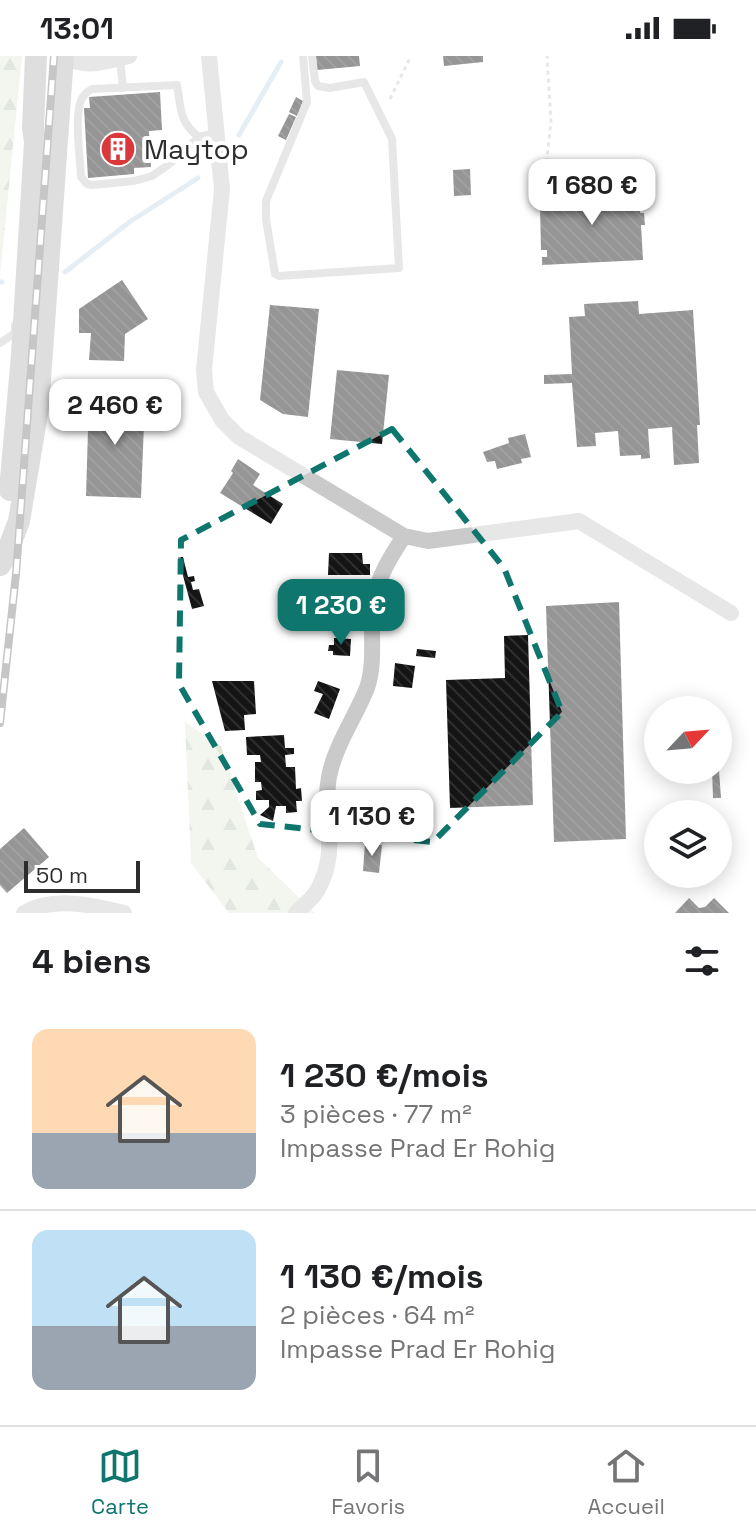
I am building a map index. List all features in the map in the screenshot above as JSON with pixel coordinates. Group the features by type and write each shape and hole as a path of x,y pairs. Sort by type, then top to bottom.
{"main road":[{"path":"0,534 13,470 35,142 36,56"},
{"path":"0,565 19,521 38,408 61,84 67,58"}],"street":[{"path":"209,56 207,135 222,189 204,370 206,392 222,420 239,437 404,536 428,541 579,521 731,613"},
{"path":"67,58 95,63 124,57"},
{"path":"296,913 316,893 325,873 331,849 326,791 331,764 368,686 374,597 386,563 404,536"},
{"path":"24,913 34,907 83,904 124,913"}],"lane":[{"path":"303,56 307,102 266,201 275,274 399,268 392,139 364,82 330,88 318,86 312,56"},
{"path":"123,88 124,57"},
{"path":"177,85 188,129 207,135 152,176 134,181 87,184 81,177 80,102 92,89 177,85"},
{"path":"0,343 15,333 20,261 28,258"}],"path":[{"path":"390,99 411,56"},
{"path":"542,202 551,122 547,56"}],"highlighted area":[{"path":"392,429 504,568 562,712 433,842 260,824 179,684 181,540"}],"green space":[{"path":"0,56 22,56 0,276"},
{"path":"185,722 221,746 258,858 315,913 229,913 191,863"}],"building":[{"path":"316,56 359,56 360,66 317,70"},
{"path":"443,56 483,56 483,62 444,66"},
{"name":"Maytop","path":"160,92 162,130 149,131 151,167 134,168 134,174 88,178 84,108 90,108 89,97"},
{"path":"296,97 303,101 297,116 289,112"},
{"path":"289,114 296,117 286,140 278,136"},
{"path":"470,169 471,195 454,196 453,170"},
{"path":"639,189 640,213 644,213 645,225 641,225 643,260 542,265 542,257 547,257 547,250 541,250 540,207 545,208 544,195"},
{"path":"122,280 148,319 125,334 124,361 89,360 91,333 79,333 79,309"},
{"path":"638,301 639,314 693,310 700,425 697,425 699,463 674,465 672,427 648,429 650,458 620,456 618,431 595,433 596,446 577,447 572,383 544,384 544,375 572,374 569,317 585,316 584,304"},
{"path":"270,305 319,309 308,417 283,414 260,400"},
{"path":"337,370 389,375 382,444 330,439"},
{"path":"89,397 145,398 141,498 86,496"},
{"path":"525,434 531,457 521,459 522,463 497,469 495,461 487,462 483,452 509,443 508,438"},
{"path":"238,459 260,474 253,485 283,504 271,524 220,493"},
{"path":"329,553 362,553 363,564 370,564 370,575 328,575"},
{"path":"178,557 183,557 188,577 194,576 195,581 191,582 193,590 199,589 204,606 192,609"},
{"path":"296,584 318,585 317,614 295,614"},
{"path":"619,602 626,839 554,842 546,606"},
{"path":"528,635 533,805 450,808 446,680 505,678 504,636"},
{"path":"334,638 351,639 350,656 333,655 333,651 328,651 329,645 334,645"},
{"path":"417,649 436,651 435,658 416,656"},
{"path":"395,663 415,666 412,688 393,686"},
{"path":"212,681 254,681 256,714 244,715 245,730 225,731"},
{"path":"318,681 340,689 329,719 314,713 323,694 314,691"},
{"path":"284,735 285,748 294,748 294,754 285,755 286,767 295,767 296,789 301,788 302,801 296,801 297,812 286,813 286,806 276,806 273,821 260,815 269,807 269,800 256,800 256,791 262,790 261,782 255,782 255,762 261,762 260,755 247,755 246,737"},
{"path":"712,784 720,784 721,798 713,798"},
{"path":"24,828 49,857 7,893 0,885 0,849"},
{"path":"365,843 382,845 379,873 363,871"},
{"path":"689,898 699,908 705,907 714,898 729,913 675,913"}],"waterway":[{"path":"239,135 281,62"},
{"path":"65,272 131,221 198,178"}],"railway":[{"path":"0,723 16,574 54,56"}],"place":[{"name":"Maytop","path":"118,149"}]}
